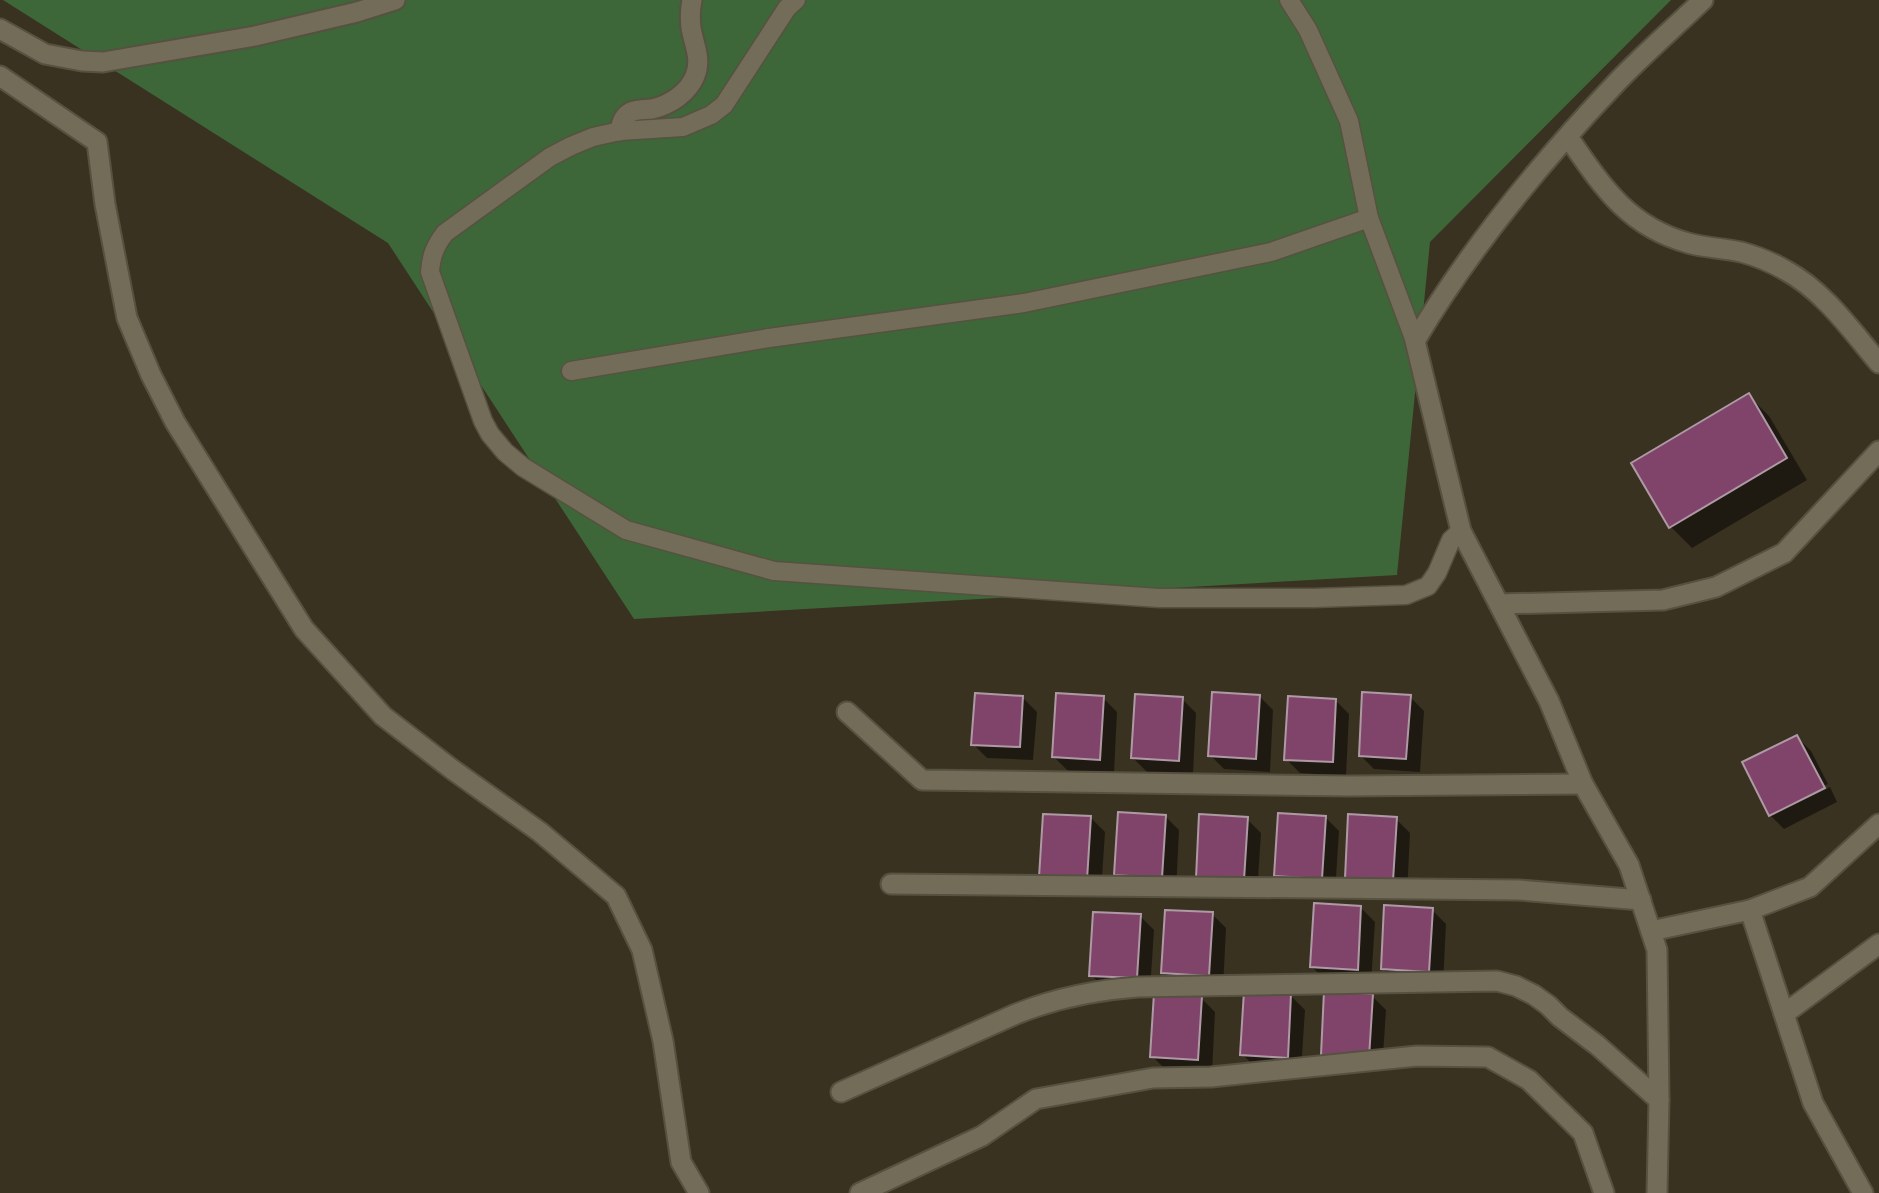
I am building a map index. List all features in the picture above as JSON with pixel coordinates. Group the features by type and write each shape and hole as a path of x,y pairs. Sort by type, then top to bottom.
{"street":[{"path":"0,29 45,54 103,62 255,36 357,12 395,0"},
{"path":"620,131 628,114 666,105 680,96 694,80 698,55 691,26 691,0"},
{"path":"1657,1193 1657,950 1629,865 1583,784 1549,701 1461,531 1415,341 1440,299 1512,199 1619,80 1703,0"},
{"path":"0,76 97,142 105,204 127,318 151,375 175,422 304,629 383,716 453,771 540,832 616,896 642,950 663,1041 681,1162 699,1193"},
{"path":"1568,137 1610,196 1640,221 1664,235 1690,244 1743,253 1787,271 1820,296 1879,363"},
{"path":"1499,604 1663,600 1716,587 1784,553 1879,451"},
{"path":"847,712 922,780 1349,786 1583,784"},
{"path":"1651,931 1750,910 1810,887 1879,824"},
{"path":"891,884 1518,890 1641,900"},
{"path":"1750,910 1813,1103 1863,1193"},
{"path":"1784,1014 1879,944"},
{"path":"841,1092 1016,1014 1045,1002 1076,994 1138,987 1497,981 1516,986 1548,1005 1659,1100"},
{"path":"860,1193 982,1136 1036,1099 1153,1078 1211,1077 1417,1056 1488,1057 1529,1080 1583,1133 1604,1193"}],"lane":[{"path":"796,0 787,8 724,105 711,115 683,127 620,131 593,137 571,146 550,157 445,233 433,253 430,272 480,413 490,435 523,467 626,530 774,571 1159,598 1406,595 1428,586 1437,573 1451,540 1461,531"},
{"path":"1289,0 1308,30 1349,121 1369,218 1415,341"},
{"path":"571,371 769,338 1024,303 1271,252 1369,218"}],"green space":[{"path":"3,0 1671,0 1430,242 1397,575 634,619 388,243"}],"building":[{"path":"1749,393 1787,458 1669,528 1631,463"},
{"path":"1212,692 1260,695 1256,759 1208,756"},
{"path":"1362,692 1411,695 1406,759 1359,756"},
{"path":"975,693 1023,696 1020,747 971,745"},
{"path":"1056,693 1104,696 1100,760 1052,757"},
{"path":"1135,694 1183,697 1179,761 1131,758"},
{"path":"1288,696 1336,699 1333,762 1284,760"},
{"path":"1797,735 1825,788 1769,816 1742,762"},
{"path":"1118,812 1166,815 1162,878 1114,875"},
{"path":"1278,813 1326,816 1322,879 1274,876"},
{"path":"1043,814 1091,816 1087,880 1039,877"},
{"path":"1199,814 1248,817 1244,880 1196,878"},
{"path":"1348,814 1397,817 1393,881 1345,878"},
{"path":"1314,903 1361,906 1358,970 1310,967"},
{"path":"1384,905 1433,908 1429,972 1381,969"},
{"path":"1165,910 1213,912 1209,976 1161,973"},
{"path":"1093,912 1141,914 1137,978 1089,976"},
{"path":"1244,991 1291,994 1288,1058 1240,1055"},
{"path":"1324,991 1373,994 1369,1058 1321,1055"},
{"path":"1154,993 1202,996 1198,1060 1150,1057"}]}
